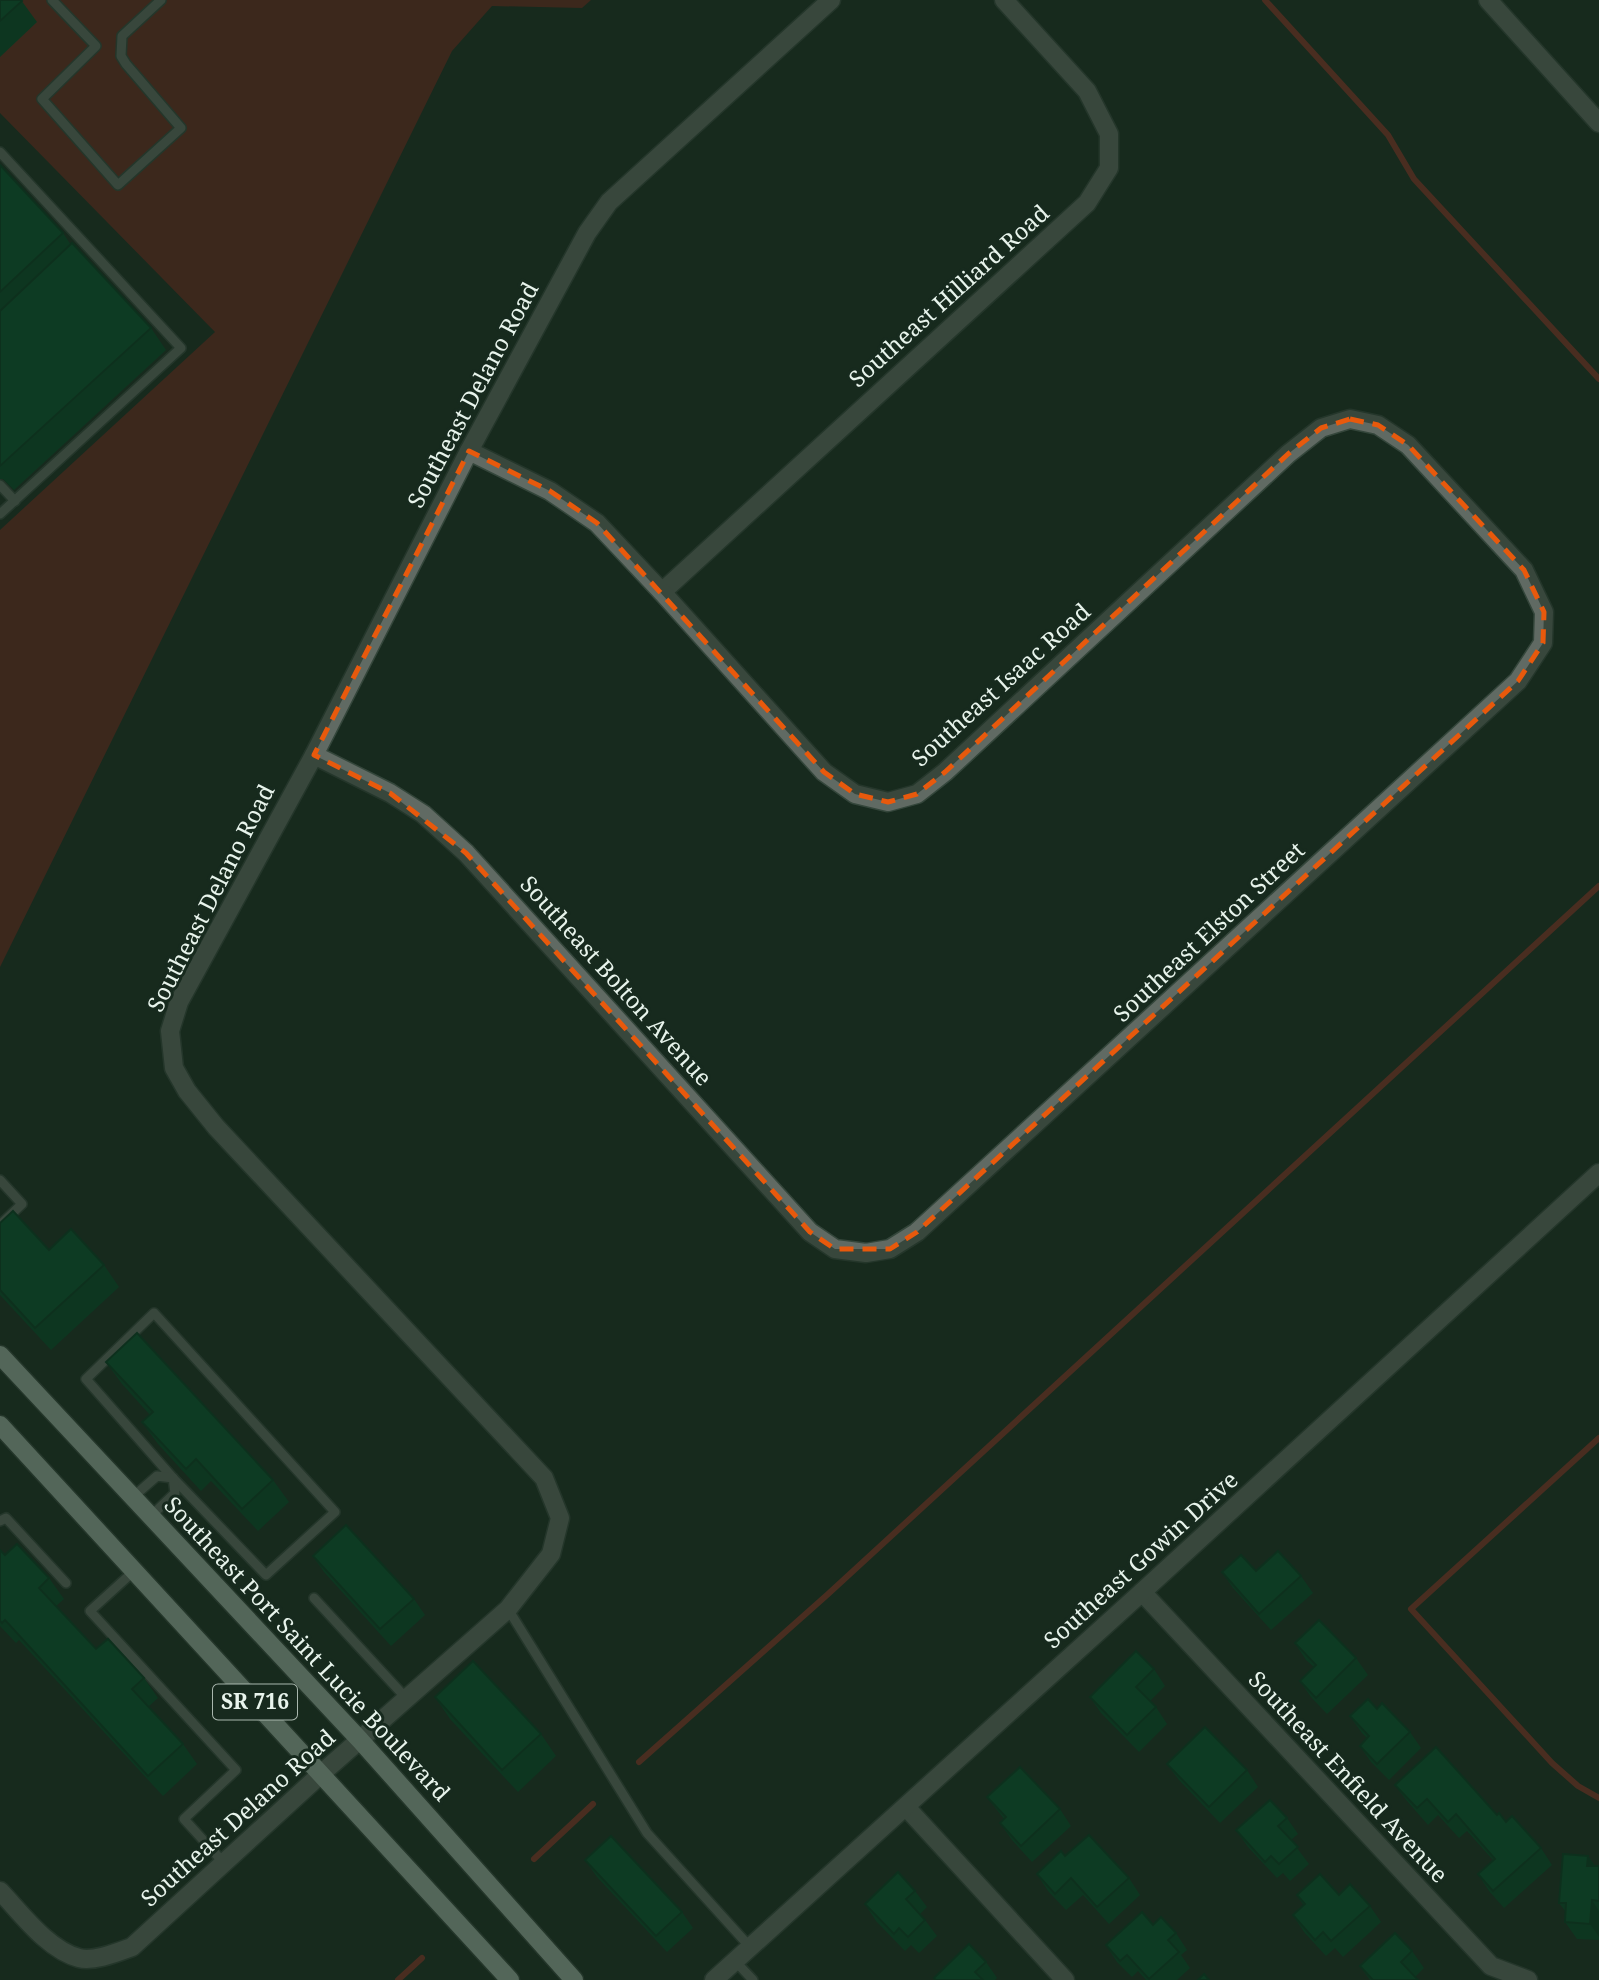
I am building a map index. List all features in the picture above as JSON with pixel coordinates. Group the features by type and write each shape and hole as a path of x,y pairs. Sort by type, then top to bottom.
{"main road":[{"name":"Southeast Port Saint Lucie Boulevard","path":"0,1355 360,1740 574,1980"},
{"name":"SR 716","path":"0,1425 510,1980"}],"street":[{"name":"Southeast Delano Road","path":"0,1891 49,1943 80,1959 107,1956 132,1947 321,1774 508,1609 551,1554 559,1518 544,1478 216,1127 187,1091 174,1068 170,1031 179,1002 314,755 470,451 587,233 609,202 831,0"},
{"name":"Southeast Hilliard Road","path":"662,592 1087,203 1109,168 1109,134 1087,91 1004,0"},
{"path":"1488,0 1599,123"},
{"name":"Southeast Isaac Road","path":"470,451 550,491 597,523 824,772 855,794 888,802 917,793 945,772 1288,454 1321,428 1349,419 1378,425 1408,445 1524,569 1544,612"},
{"name":"Southeast Elston Street","path":"866,1253 890,1249 917,1232 1518,681 1542,643 1544,612"},
{"name":"Southeast Bolton Avenue","path":"314,755 390,793 423,814 458,845 810,1232 835,1249 866,1253"},
{"name":"Southeast Gowin Drive","path":"714,1980 1599,1173"},
{"name":"Southeast Enfield Avenue","path":"1142,1592 1491,1966 1528,1980"},
{"path":"906,1807 1065,1980"}],"lane":[{"path":"52,0 96,46 42,99 118,185 181,128 134,75 121,55 122,36 161,0"},
{"path":"0,152 180,348 0,514"},
{"path":"83,260 92,251"},
{"path":"0,485 15,501"},
{"path":"0,1181 22,1204 0,1225"},
{"path":"133,1497 157,1476 173,1478 266,1575 335,1512 155,1314 86,1379 173,1478 176,1493 150,1516"},
{"path":"0,1521 6,1518 66,1583"},
{"path":"134,1571 90,1611 236,1770 184,1819 224,1863"},
{"path":"314,1598 407,1698"},
{"path":"508,1609 647,1833 750,1947"},
{"path":"735,1961 753,1980"}],"highlighted area":[{"path":"1350,419 1378,425 1408,445 1524,570 1544,612 1543,643 1518,681 917,1232 890,1249 835,1249 810,1232 466,853 390,793 314,755 469,451 550,491 597,523 824,772 855,794 888,802 917,794 945,772 1288,454 1321,428"}],"shaded area":[{"path":"0,0 591,0 582,8 492,6 452,51 0,967 0,530 215,332 0,113"}],"building":[{"path":"0,0 21,0 22,1 0,21"},
{"path":"0,165 63,233 0,292"},
{"path":"72,243 151,328 0,466 0,311"},
{"path":"13,1211 49,1250 71,1229 104,1265 35,1328 0,1290 0,1223"},
{"path":"137,1333 273,1480 242,1509 196,1459 186,1469 142,1422 153,1412 106,1362"},
{"path":"346,1525 414,1599 380,1629 313,1556"},
{"path":"17,1544 49,1578 39,1588 96,1649 108,1639 144,1678 132,1689 183,1744 148,1776 5,1620 2,1623 0,1621 0,1550 5,1555"},
{"path":"1278,1551 1301,1576 1259,1614 1222,1572 1241,1555 1256,1571"},
{"path":"1319,1620 1356,1658 1316,1698 1300,1681 1316,1665 1295,1643"},
{"path":"1136,1651 1154,1669 1136,1687 1156,1707 1127,1735 1090,1697"},
{"path":"473,1661 541,1734 502,1770 435,1697"},
{"path":"1368,1699 1377,1709 1382,1703 1410,1732 1377,1764 1360,1746 1369,1736 1350,1716"},
{"path":"1205,1727 1247,1770 1209,1807 1167,1764"},
{"path":"1436,1747 1497,1815 1499,1813 1506,1822 1512,1816 1541,1848 1493,1891 1478,1874 1495,1859 1456,1814 1448,1822 1427,1799 1417,1808 1395,1785"},
{"path":"1020,1767 1060,1809 1021,1846 1000,1823 1006,1817 987,1797"},
{"path":"1270,1800 1287,1818 1278,1826 1298,1847 1279,1864 1271,1856 1265,1862 1236,1830"},
{"path":"1089,1835 1129,1878 1097,1907 1071,1878 1055,1894 1037,1874 1061,1851 1065,1856"},
{"path":"611,1836 682,1912 656,1936 585,1860"},
{"path":"1563,1854 1588,1856 1587,1866 1599,1866 1599,1901 1592,1900 1590,1924 1565,1922 1566,1903 1559,1903"},
{"path":"898,1872 915,1891 906,1899 925,1920 908,1937 899,1928 894,1934 865,1904"},
{"path":"1320,1874 1339,1895 1350,1884 1370,1906 1331,1941 1323,1932 1315,1940 1293,1915 1305,1904 1297,1895"},
{"path":"1142,1912 1153,1925 1161,1917 1176,1933 1168,1940 1179,1952 1149,1979 1127,1955 1120,1961 1106,1945"},
{"path":"1395,1933 1412,1951 1401,1962 1418,1980 1373,1980 1360,1966"},
{"path":"969,1944 986,1962 975,1972 983,1980 936,1980 934,1978"},
{"path":"1204,1974 1209,1980 1198,1980"}],"waterway":[{"path":"1265,0 1388,135 1414,179 1599,379"},
{"path":"639,1762 827,1595 1599,886"},
{"path":"1599,1438 1411,1609 1552,1763 1578,1786 1599,1798"},
{"path":"534,1859 593,1804"},
{"path":"398,1980 422,1958"}]}
